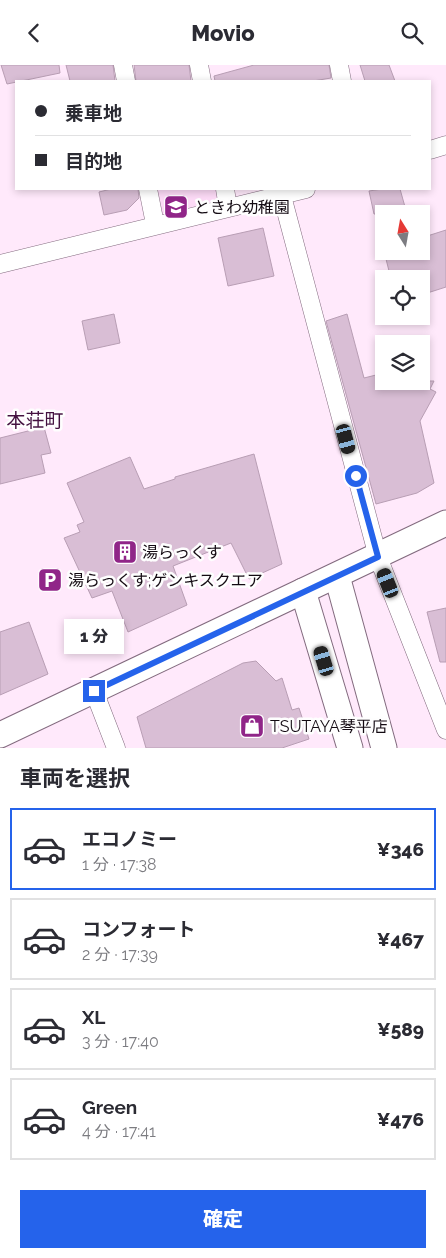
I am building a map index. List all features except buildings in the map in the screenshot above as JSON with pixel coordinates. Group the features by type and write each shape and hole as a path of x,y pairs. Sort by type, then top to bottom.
{"street":[{"path":"123,65 126,80"},
{"path":"199,65 202,80"},
{"path":"339,65 342,80"},
{"path":"431,150 446,145"},
{"path":"148,190 155,224"},
{"path":"225,190 228,207"},
{"path":"0,264 155,224 303,190"},
{"path":"282,196 378,557 446,730"},
{"path":"0,735 378,557 446,523"},
{"path":"337,576 384,748"},
{"path":"303,591 350,748"},
{"path":"94,691 116,748"}],"shaded area":[{"name":"ときわ幼稚園","path":"156,190 223,190 222,201 162,213"}],"place":[{"name":"ときわ幼稚園","path":"176,207"},
{"name":"湯らっくす","path":"125,552"},
{"name":"湯らっくす;ゲンキスクエア","path":"50,580"},
{"name":"TSUTAYA琴平店","path":"252,726"}],"district":[{"name":"本荘町","path":"35,420"}],"route":[{"path":"94,691 378,557 356,476"}]}
